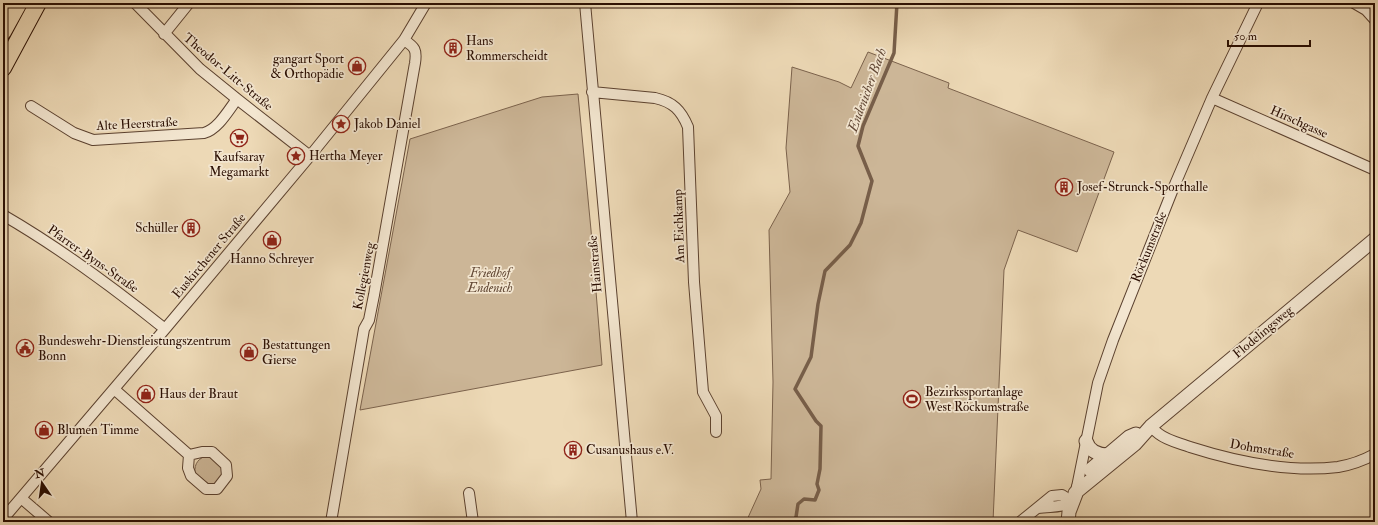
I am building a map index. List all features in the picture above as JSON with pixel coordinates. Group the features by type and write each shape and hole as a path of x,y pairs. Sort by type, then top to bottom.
{"main road":[{"path":"3,32 20,3"},
{"path":"3,68 38,3"}],"street":[{"name":"Theodor-Litt-Straße","path":"135,3 164,34 200,68 310,156"},
{"path":"164,34 189,3"},
{"name":"Euskirchener Straße","path":"3,519 166,329 310,156 404,40 426,3"},
{"name":"Hainstraße","path":"584,3 632,522"},
{"path":"1354,3 1366,10 1375,20"},
{"name":"Röckumstraße","path":"1068,522 1098,383 1113,340 1173,188 1255,4"},
{"name":"Kollegienweg","path":"331,522 364,329 369,320 415,63 416,53 412,45 404,40"},
{"name":"Am Eichkamp","path":"592,92 665,100 676,107 683,116 688,127 694,282 703,392 716,416 716,432"},
{"name":"Hirschgasse","path":"1212,98 1375,170"},
{"name":"Alte Heerstraße","path":"32,106 74,133 93,140 204,133 215,127 237,99"},
{"name":"Pfarrer-Byns-Straße","path":"3,215 62,252 166,329"},
{"name":"Flodelingsweg","path":"1020,522 1038,508 1052,506 1064,507 1135,444 1150,426 1375,239"},
{"path":"114,389 189,455"},
{"name":"Flodelingsweg","path":"1074,498 1088,472 1129,437 1150,426"},
{"name":"Dohmstraße","path":"1150,426 1157,434 1167,439 1219,455 1268,466 1308,468 1339,467 1360,461 1375,454"},
{"path":"1086,441 1087,446 1096,453 1108,455"},
{"path":"469,493 473,522"},
{"path":"21,498 49,522"},
{"name":"Röckumstraße","path":"1074,498 1077,512 1077,522"}],"green space":[{"name":"Bezirkssportanlage West Röckumstraße","path":"868,52 949,83 948,88 1114,152 1077,252 1018,230 1004,270 993,522 746,522 761,489 760,480 771,479 773,382 769,230 790,192 786,148 792,67 839,82 851,88"},
{"name":"Friedhof Endenich","path":"578,94 602,365 360,410 410,139 542,97"},
{"path":"208,455 212,457 225,471 218,483 210,485 195,473 195,466 198,461"}],"waterway":[{"name":"Endenicher Bach","path":"793,522 796,517 798,504 804,499 815,500 819,490 817,484 820,469 821,426 816,421 795,389 811,357 818,304 825,271 850,245 861,223 872,181 858,146 863,126 894,53 897,3"}],"place":[{"name":"Hans Rommerscheidt","path":"453,48"},
{"name":"gangart Sport & Orthopädie","path":"357,66"},
{"name":"Jakob Daniel","path":"341,124"},
{"name":"Kaufsaray Megamarkt","path":"239,138"},
{"name":"Hertha Meyer","path":"296,156"},
{"name":"Josef-Strunck-Sporthalle","path":"1064,187"},
{"name":"Schüller","path":"191,228"},
{"name":"Hanno Schreyer","path":"272,240"},
{"name":"Bundeswehr-Dienstleistungszentrum Bonn","path":"25,348"},
{"name":"Bestattungen Gierse","path":"249,352"},
{"name":"Haus der Braut","path":"146,394"},
{"name":"Bezirkssportanlage West Röckumstraße","path":"912,399"},
{"name":"Blumen Timme","path":"44,430"},
{"name":"Cusanushaus e.V.","path":"573,450"}]}
